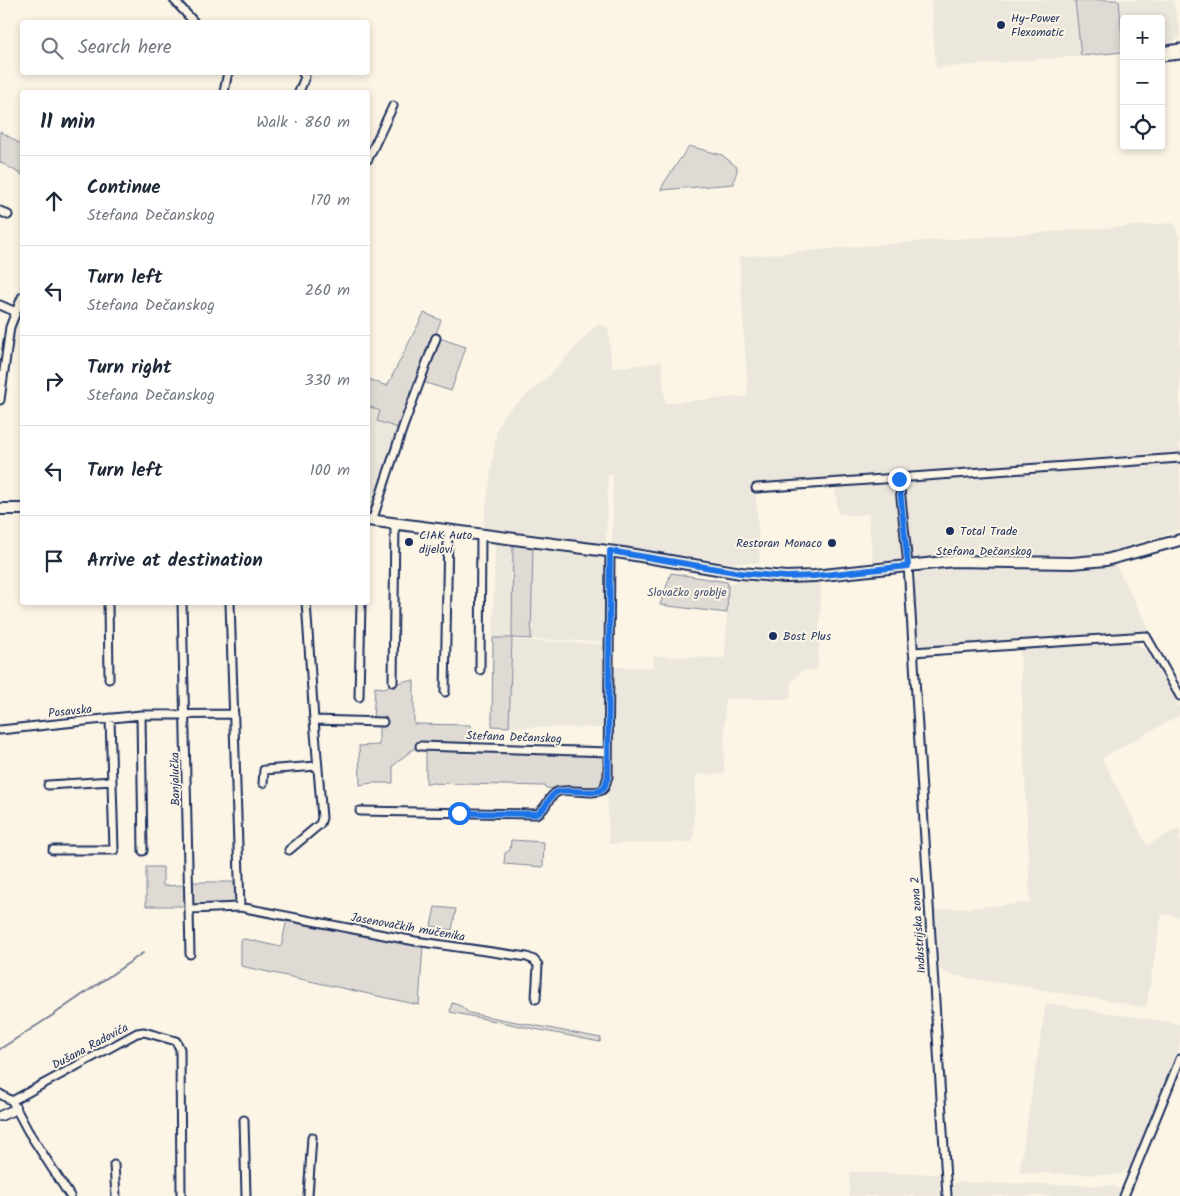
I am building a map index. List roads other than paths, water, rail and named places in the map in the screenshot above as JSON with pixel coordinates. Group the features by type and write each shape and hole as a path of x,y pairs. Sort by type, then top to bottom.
{"main road":[{"path":"0,509 20,509"},
{"name":"Stefana Dečanskog","path":"370,520 610,551 741,573 786,577 978,561 1072,563 1106,560 1179,540"}],"street":[{"path":"174,0 192,20"},
{"path":"1165,50 1180,48"},
{"path":"1165,57 1180,55"},
{"path":"224,90 227,75"},
{"path":"300,90 305,77 304,75"},
{"path":"370,155 393,106"},
{"path":"0,211 8,215"},
{"path":"0,400 10,327 20,302"},
{"path":"0,305 16,312"},
{"path":"370,520 436,338"},
{"path":"756,488 1180,458"},
{"name":"Industrijska zona 2","path":"899,479 908,566 947,1196"},
{"path":"393,682 395,524"},
{"path":"445,692 448,531"},
{"path":"480,670 481,535"},
{"path":"360,811 536,814 542,812 553,795 560,791 597,792 604,788 608,777 610,551"},
{"path":"108,605 108,679"},
{"name":"Banjalučka","path":"182,605 190,954"},
{"path":"230,605 240,907"},
{"path":"289,850 320,824 322,818 306,605"},
{"path":"359,697 361,605"},
{"path":"913,652 1146,636 1180,696"},
{"path":"110,718 141,715 234,714"},
{"path":"141,715 143,851"},
{"name":"Posavska","path":"0,730 110,718 114,850 53,850"},
{"path":"314,720 383,722"},
{"name":"Stefana Dečanskog","path":"420,746 608,752"},
{"path":"263,783 264,770 317,766"},
{"path":"48,785 112,780"},
{"name":"Jasenovačkih mučenika","path":"190,909 240,907 415,941 527,958 534,960 538,965 536,999"},
{"name":"Dušana Radovića","path":"14,1105 137,1033 144,1032 176,1041 180,1049 181,1196"},
{"path":"1124,1196 1180,1059"},
{"path":"0,1094 14,1105 70,1196"},
{"path":"0,1116 14,1105"},
{"path":"244,1120 246,1196"},
{"path":"308,1196 312,1137"},
{"path":"114,1165 116,1196"}],"waterway":[{"path":"0,1049 143,953"}],"place":[{"name":"Hy-Power Flexomatic","path":"1001,25"},
{"name":"Total Trade","path":"950,531"},
{"name":"CIAK Auto dijelovi","path":"409,542"},
{"name":"Restoran Monaco","path":"832,543"},
{"name":"Bost Plus","path":"773,636"}],"park label":[{"name":"Slovačko groblje","path":"687,592"}]}
